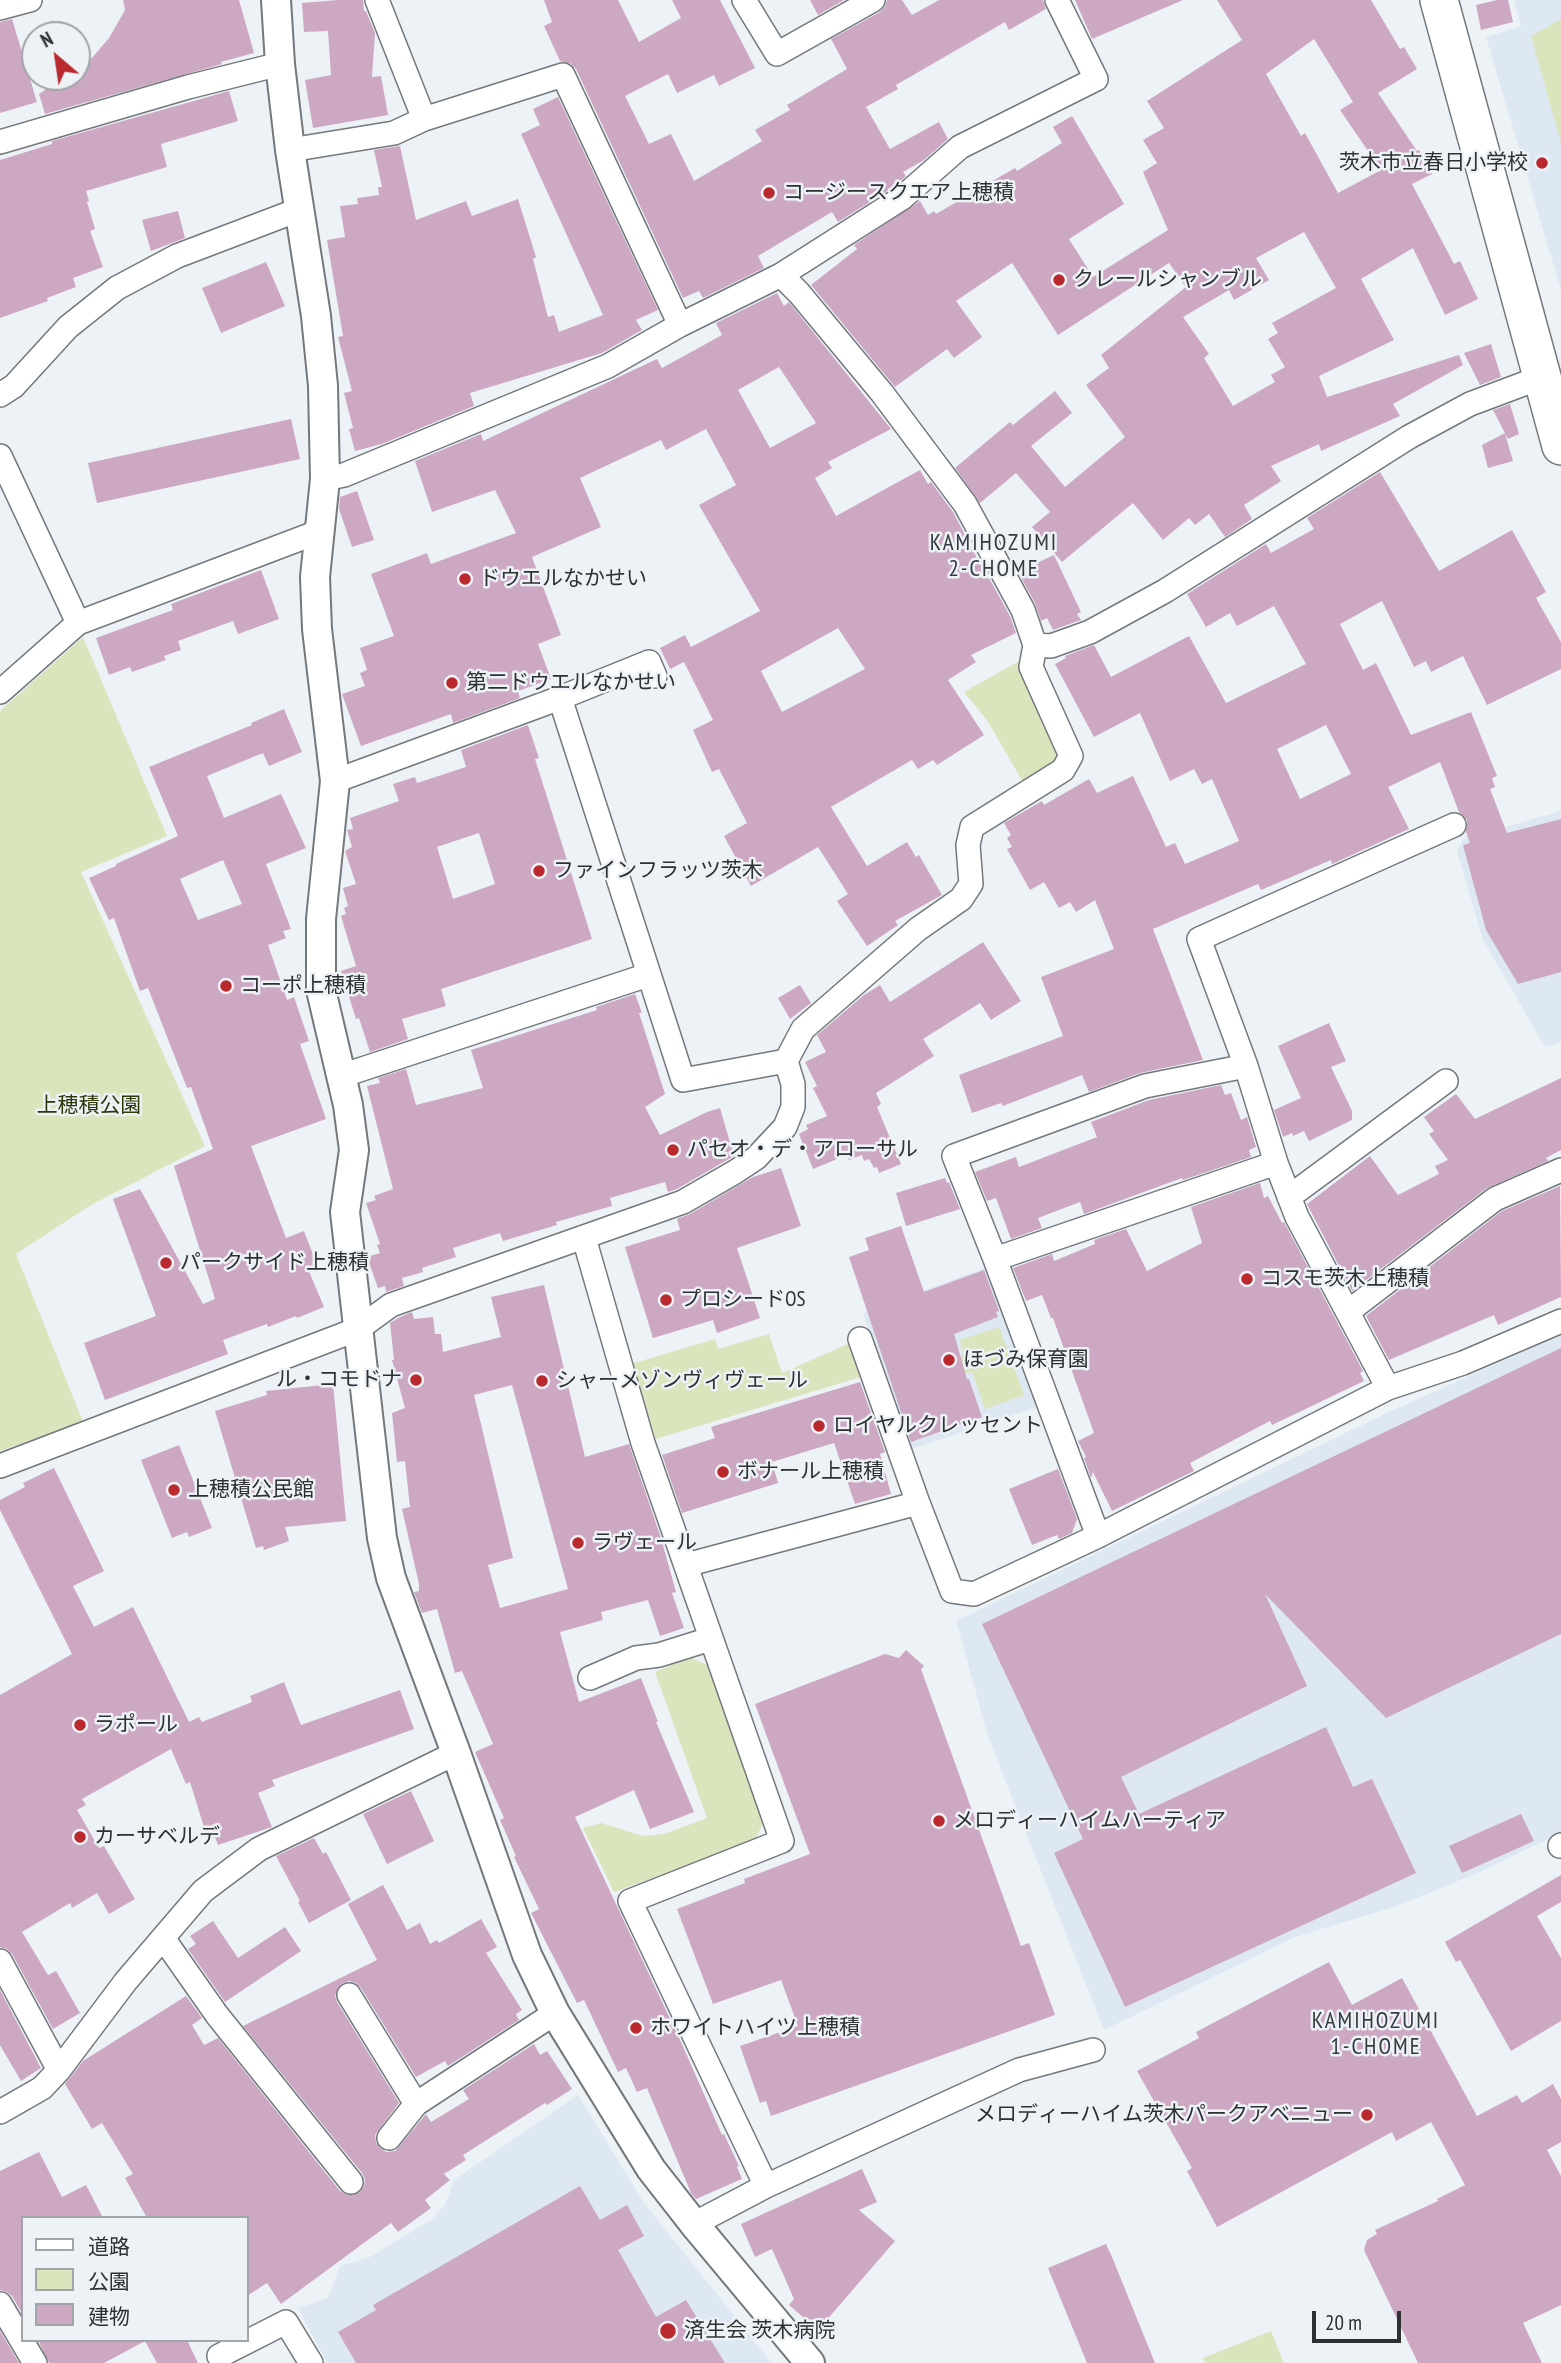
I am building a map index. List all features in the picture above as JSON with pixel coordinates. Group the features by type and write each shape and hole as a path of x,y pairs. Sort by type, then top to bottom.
{"main road":[{"path":"1441,1 1561,446"}],"street":[{"path":"0,8 30,0"},
{"path":"276,0 290,150 316,316 320,363 325,479 315,577 317,629 335,781 321,919 321,990 348,1105 354,1150 345,1212 382,1538 391,1578 527,1955 555,2013 651,2169 810,2363"},
{"path":"377,0 424,119"},
{"path":"744,0 777,54 873,0"},
{"path":"325,479 344,475 608,366 680,325 781,275 902,198 960,147 1096,79 1057,0"},
{"path":"0,142 188,87 280,64"},
{"path":"290,150 394,133 424,119 563,75 680,325"},
{"path":"0,394 14,386 68,327 117,288 177,256 298,210"},
{"path":"0,1466 358,1329 391,1304 683,1202 756,1158 785,1127 793,1107 793,1084 786,1061 803,1029 918,929 961,899 971,884 968,845 972,827 1063,770 1071,756 1031,667 1034,645 1023,611 965,504 881,393 781,275"},
{"path":"1034,645 1051,646 1090,632 1165,591 1409,437 1470,404 1542,377"},
{"path":"0,456 78,623"},
{"path":"0,692 78,623 318,533"},
{"path":"335,781 560,698 649,662 655,676"},
{"path":"560,698 684,1080 786,1061"},
{"path":"1388,1388 1297,1217 1276,1163 1246,1066 1199,939 1454,825"},
{"path":"341,1076 649,975"},
{"path":"1098,1536 954,1156 1145,1086 1246,1066"},
{"path":"1289,1197 1446,1081"},
{"path":"995,1259 1276,1163"},
{"path":"1349,1311 1496,1199 1561,1170"},
{"path":"584,1238 643,1443 782,1841 630,1901 766,2186"},
{"path":"860,1339 918,1503 953,1591 974,1594 1098,1536 1388,1388 1463,1363 1561,1321"},
{"path":"686,1565 918,1503"},
{"path":"590,1678 636,1658 659,1655 710,1639"},
{"path":"0,2112 42,2088 60,2070 126,1981 203,1891 258,1849 456,1753"},
{"path":"163,1938 217,2015 351,2182"},
{"path":"0,1961 60,2070"},
{"path":"349,1995 416,2104"},
{"path":"389,2138 416,2104 555,2013"},
{"path":"694,2224 766,2186 1019,2070 1093,2050"},
{"path":"0,2304 21,2340"},
{"path":"248,2341 286,2322 311,2363"},
{"path":"22,2342 34,2363"},
{"path":"219,2356 247,2342"}],"shaded area":[{"name":"茨木市立春日小学校","path":"1514,0 1561,0 1561,290 1486,37 1521,26"},
{"path":"1561,811 1561,1042 1545,1047 1482,938 1457,851 1463,839"},
{"name":"ほづみ保育園","path":"987,1267 1037,1407 909,1450 863,1313"},
{"path":"1561,1335 1561,1833 1475,1874 1397,1906 1295,1937 1104,2030 989,1739 956,1621 1389,1412"},
{"path":"578,2095 644,2203 772,2363 327,2363 298,2308 328,2298 340,2266 370,2257 431,2220 445,2205 454,2180"}],"green space":[{"path":"1561,19 1561,143 1531,36"},
{"name":"上穂積公園","path":"83,637 167,836 81,872 205,1146 91,1205 16,1254 83,1422 0,1451 0,711"},
{"path":"1021,660 1060,758 1024,784 987,720 964,692"},
{"path":"999,1327 1024,1395 985,1409 972,1372 953,1376 948,1360 963,1355 960,1340"},
{"path":"769,1334 782,1373 850,1343 861,1377 656,1439 631,1364 715,1339 718,1349"},
{"path":"690,1657 709,1666 764,1821 755,1840 614,1892 583,1828 601,1823 643,1836 664,1834 707,1818 655,1672"},
{"path":"1271,2331 1284,2363 1205,2363 1203,2358"}],"building":[{"path":"123,0 239,0 254,53 45,114 39,94 43,91 91,91 91,59 109,38 125,10"},
{"path":"363,0 364,11 375,33 372,77 381,76 388,115 313,128 305,80 331,75 328,31 304,32 302,3"},
{"path":"544,0 618,0 639,42 681,18 672,0 720,0 755,68 719,86 714,75 677,93 668,74 625,96 649,144 671,134 694,181 762,141 755,130 790,110 787,105 847,69 831,39 880,12 887,0 902,0 912,15 939,0 1043,0 1046,9 1009,30 1005,22 896,85 898,89 866,107 890,149 939,122 948,139 924,160 903,172 906,176 894,187 838,222 832,212 758,256 764,268 703,298 699,291 683,298 576,69 571,64 560,61 544,26 552,22"},
{"path":"810,0 844,0 818,15"},
{"path":"1075,0 1183,0 1092,39"},
{"path":"1217,0 1371,0 1400,49 1404,47 1417,69 1378,93 1417,151 1419,150 1432,174 1412,184 1454,264 1460,261 1478,299 1445,315 1413,248 1361,279 1394,340 1319,376 1327,397 1459,355 1463,365 1393,404 1400,416 1321,451 1319,444 1271,466 1281,481 1244,505 1252,519 1225,537 1209,514 1195,525 1189,518 1163,540 1133,503 1062,562 1032,527 1050,512 1016,473 980,503 955,468 1010,422 1013,425 1055,391 1072,413 1031,446 1065,487 1125,437 1086,385 1109,368 1101,355 1186,287 1169,263 1058,335 1012,263 956,301 982,337 954,358 947,349 895,387 811,285 857,249 854,245 920,201 928,215 934,211 936,214 1015,168 1017,171 1062,143 1053,127 1072,116 1124,204 1069,239 1093,277 1168,230 1143,172 1157,163 1143,140 1164,128 1147,101 1242,40","holes":["1314,39 1353,102 1340,110 1381,170 1338,193 1305,133 1301,136 1266,74","1304,232 1336,288 1272,323 1278,333 1268,339 1285,367 1271,375 1275,382 1233,406 1204,358 1209,354 1183,317 1229,290 1234,300 1269,280 1256,258"]},
{"path":"1508,0 1513,22 1481,30 1476,5"},
{"path":"12,19 21,49 21,91 34,91 37,102 0,113 0,22"},
{"path":"229,91 238,121 161,144 167,167 86,191 95,229 90,231 103,267 73,278 76,287 47,298 48,301 0,318 0,160 52,144 52,141"},
{"path":"558,97 658,310 636,320 642,330 602,353 470,393 474,406 382,444 355,451 349,429 353,428 344,393 352,391 338,337 343,336 327,240 345,237 340,206 358,204 357,198 379,195 378,187 382,187 374,150 400,146 416,220 466,201 472,216 518,199 536,257 533,259 548,317 554,315 559,332 603,315 521,134 540,125 533,109"},
{"path":"178,211 185,238 151,251 142,220"},
{"path":"266,262 285,306 221,333 202,288"},
{"path":"777,293 784,306 789,302 891,429 828,462 832,468 815,478 836,516 920,470 928,484 931,482 953,512 1010,616 1016,633 971,655 976,662 948,680 984,735 937,765 933,760 918,769 912,760 831,807 867,866 907,842 916,857 919,855 942,895 895,921 898,925 867,946 837,901 848,894 818,847 751,886 724,836 747,823 719,769 712,772 693,730 713,720 684,662 670,669 660,648 685,635 691,647 760,611 699,505 736,485 706,429 666,450 661,440 580,478 601,527 532,557 561,635 538,644 551,679 518,691 520,698 453,723 451,714 361,746 342,694 365,686 360,673 367,670 360,648 394,636 371,574 427,553 431,564 516,533 495,490 432,512 415,461 481,434 483,441 657,359 662,368 722,335 716,323","holes":["779,367 816,423 770,448 738,390","838,628 865,669 782,712 761,671"]},
{"path":"1491,344 1501,377 1480,385 1464,353"},
{"path":"1510,404 1519,434 1508,439 1505,434 1513,461 1488,468 1482,445 1505,433 1493,410"},
{"path":"291,419 300,459 97,503 88,463"},
{"path":"1380,472 1439,571 1512,530 1546,592 1536,598 1561,642 1561,669 1487,705 1463,656 1431,672 1426,661 1414,667 1382,601 1340,624 1363,670 1376,663 1411,735 1471,712 1497,776 1492,778 1495,787 1490,789 1507,833 1561,819 1561,972 1518,984 1486,930 1463,845 1470,843 1466,832 1467,820 1459,812 1440,762 1388,787 1409,829 1332,864 1331,860 1261,890 1258,884 1153,929 1203,1060 1140,1073 1089,1092 1082,1075 1003,1106 1001,1103 972,1113 959,1075 1063,1036 1041,977 1114,949 1095,900 1076,912 1070,902 1059,908 1044,882 1030,890 1007,849 1012,847 1007,838 1011,835 1004,823 1042,801 1044,805 1089,779 1097,793 1133,776 1166,847 1175,843 1185,864 1239,841 1212,779 1202,784 1194,769 1170,781 1140,713 1094,737 1055,664 1066,658 1065,656 1094,645 1111,677 1189,636 1226,703 1306,664 1274,606 1237,626 1230,613 1206,627 1187,594 1266,544 1271,553 1314,529 1307,518","holes":["1326,725 1351,774 1300,799 1277,749"]},
{"path":"357,491 374,540 352,547 339,509 340,497"},
{"path":"1054,555 1081,612 1077,614 1081,620 1053,630 1047,618 1041,621 1035,603 1018,572"},
{"path":"261,570 279,619 238,634 233,621 178,641 181,650 164,656 166,660 132,672 130,667 109,675 96,638 173,610 171,604"},
{"path":"284,709 302,752 269,766 263,753 207,776 224,818 281,794 306,848 266,864 291,929 283,931 286,938 268,945 287,1000 294,997 309,1041 300,1044 326,1119 251,1146 286,1238 304,1231 317,1265 308,1269 324,1307 223,1340 228,1354 105,1400 84,1343 156,1316 113,1199 140,1189 203,1304 215,1299 174,1166 213,1149 191,1087 187,1088 148,988 140,991 114,918 109,920 89,878 178,836 149,767 252,725 251,723","holes":["223,860 242,904 198,920 180,879"]},
{"path":"528,725 539,758 535,759 592,939 441,989 446,1006 402,1019 408,1039 370,1052 341,971 356,966 341,916 346,914 344,908 348,906 343,888 356,884 345,851 352,847 347,830 353,829 350,818 399,801 393,784 415,777 417,783 466,767 461,750","holes":["479,833 495,884 453,899 437,847"]},
{"path":"983,942 1021,1001 991,1020 980,1003 923,1039 934,1056 876,1093 881,1104 877,1107 901,1164 879,1173 869,1159 864,1161 862,1155 849,1160 847,1155 813,1169 799,1134 808,1129 806,1125 827,1116 813,1088 817,1086 805,1062 826,1052 817,1035 864,995 880,985 890,1002"},
{"path":"800,985 811,1003 790,1019 778,998"},
{"path":"635,994 665,1094 645,1107 660,1135 720,1108 734,1156 668,1192 665,1182 610,1198 612,1206 556,1222 557,1225 503,1241 500,1233 453,1248 456,1257 402,1278 404,1286 386,1292 385,1286 378,1288 367,1257 380,1253 377,1245 380,1244 366,1203 376,1200 374,1196 393,1189 367,1086 380,1083 378,1078 406,1069 416,1105 483,1088 471,1050 597,1010 596,1007"},
{"path":"1329,1023 1346,1061 1331,1067 1352,1111 1352,1120 1309,1141 1304,1131 1283,1137 1274,1110 1301,1098 1278,1046"},
{"path":"1561,1078 1561,1150 1546,1158 1548,1161 1487,1188 1352,1291 1307,1204 1370,1156 1398,1195 1439,1174 1435,1166 1448,1160 1429,1134 1434,1131 1424,1117 1456,1094 1475,1119"},
{"path":"1221,1085 1225,1095 1231,1093 1241,1120 1247,1117 1256,1147 1249,1150 1251,1157 1183,1180 1182,1178 1084,1214 1080,1202 1038,1218 1042,1228 1011,1239 996,1198 987,1201 975,1172 1016,1157 1019,1167 1097,1137 1091,1122 1149,1100"},
{"path":"781,1168 801,1226 737,1248 760,1318 717,1333 713,1320 653,1338 625,1247 680,1230 677,1219 753,1177"},
{"path":"945,1178 960,1209 906,1226 896,1193"},
{"path":"1260,1183 1264,1198 1268,1196 1282,1223 1284,1222 1363,1371 1360,1373 1364,1381 1272,1425 1270,1421 1190,1463 1194,1471 1112,1511 1093,1472 1091,1478 1084,1458 1086,1457 1078,1441 1094,1433 1053,1318 1042,1295 1026,1301 1013,1268 1052,1254 1054,1261 1095,1244 1094,1240 1126,1229 1147,1271 1202,1243 1191,1207"},
{"path":"1560,1186 1561,1297 1498,1325 1494,1315 1389,1360 1366,1316 1502,1211"},
{"name":"ほづみ保育園","path":"901,1226 924,1292 984,1270 999,1311 996,1312 998,1317 954,1334 982,1417 911,1442 849,1257 869,1250 865,1238"},
{"path":"544,1285 585,1457 629,1444 676,1592 672,1593 684,1628 660,1636 648,1600 601,1612 603,1620 560,1632 579,1702 641,1678 656,1722 694,1812 650,1829 634,1790 575,1817 722,2135 724,2134 739,2166 737,2167 742,2179 696,2199 691,2193 647,2088 637,2092 626,2068 618,2072 584,2000 577,2003 531,1913 539,1909 514,1857 516,1856 500,1820 504,1818 475,1752 493,1744 462,1671 455,1673 437,1609 422,1613 414,1592 419,1591 419,1584 402,1509 410,1507 405,1461 397,1462 392,1413 405,1408 392,1360 390,1323 412,1312 414,1319 433,1317 435,1334 441,1334 443,1352 501,1337 491,1297","holes":["512,1385 568,1589 500,1608 488,1565 513,1558 474,1395"]},
{"path":"1561,1348 1561,1634 1386,1718 1265,1594 1307,1686 1121,1777 1139,1814 1326,1727 1353,1787 1372,1779 1416,1873 1125,2007 1054,1853 1083,1839 982,1624"},
{"path":"860,1382 885,1452 880,1454 891,1494 855,1504 834,1443 772,1462 778,1483 682,1513 662,1455 715,1438 711,1427"},
{"path":"333,1384 346,1521 285,1527 289,1541 264,1550 263,1546 256,1548 215,1411 267,1395 266,1391"},
{"path":"179,1445 212,1528 189,1537 187,1532 172,1538 141,1460"},
{"path":"54,1468 104,1571 73,1586 94,1627 133,1607 189,1722 199,1717 202,1722 252,1702 250,1696 284,1682 301,1725 400,1690 414,1729 272,1780 275,1786 258,1793 272,1827 218,1845 215,1837 208,1840 190,1782 186,1784 171,1749 82,1799 86,1805 77,1810 99,1848 104,1846 135,1899 109,1914 97,1893 72,1908 70,1903 22,1932 48,1975 56,1971 80,2013 53,2029 12,1954 0,1947 0,1695 72,1654 0,1510 0,1500 25,1487 23,1483"},
{"path":"1058,1469 1077,1519 1072,1533 1059,1539 1057,1535 1032,1545 1009,1489"},
{"path":"906,1650 924,1666 921,1669 1021,1946 1029,1943 1055,2015 771,2116 766,2101 760,2103 740,2046 798,2026 781,1980 713,2004 677,1909 745,1883 744,1879 810,1854 755,1704 885,1654 899,1658"},
{"path":"411,1791 434,1841 387,1864 363,1814"},
{"path":"1521,1814 1534,1841 1462,1873 1449,1846"},
{"path":"314,1838 323,1854 326,1852 351,1900 309,1923 276,1856"},
{"path":"1561,1875 1561,1902 1537,1916 1561,1958 1561,2021 1511,2051 1460,1960 1456,1962 1445,1942"},
{"path":"383,1885 407,1930 420,1923 430,1944 437,1940 439,1943 481,1919 497,1947 486,1953 522,2010 516,2014 519,2020 448,2066 445,2061 416,2077 361,1988 349,1981 341,1984 335,1995 337,2002 399,2103 375,2135 380,2148 386,2152 395,2151 426,2114 431,2122 469,2099 463,2090 534,2044 540,2055 547,2051 572,2089 463,2155 466,2160 444,2174 450,2180 425,2200 431,2208 398,2232 391,2223 281,2304 267,2283 248,2295 248,2216 146,2216 125,2178 133,2174 102,2123 92,2129 65,2084 83,2061 186,1996 202,2018 192,2025 204,2045 218,2038 340,2191 347,2195 359,2193 364,2186 362,2173 243,2026 377,1960 348,1904"},
{"path":"213,1921 238,1958 285,1927 301,1951 225,2002 188,1949 196,1944 190,1936"},
{"path":"1329,1962 1352,2005 1402,1978 1477,2116 1517,2095 1522,2103 1553,2084 1561,2099 1561,2142 1547,2150 1561,2176 1561,2305 1523,2323 1542,2363 1418,2363 1364,2250 1367,2240 1377,2234 1375,2230 1438,2201 1437,2199 1465,2185 1431,2122 1396,2141 1392,2132 1217,2227 1187,2171 1192,2168 1137,2071 1199,2038 1196,2032"},
{"path":"0,1990 41,2068 21,2081 0,2045"},
{"path":"39,2152 62,2197 86,2185 102,2216 21,2216 21,2312 12,2296 0,2290 0,2171"},
{"path":"862,2169 877,2202 859,2210 895,2241 818,2330 789,2305 794,2299 772,2249 755,2257 741,2224"},
{"path":"580,2186 600,2220 627,2205 644,2236 618,2250 656,2317 686,2300 725,2363 356,2363 338,2332 376,2310 373,2305"},
{"path":"1106,2244 1155,2363 1087,2363 1048,2268"},
{"path":"0,2331 19,2363 0,2363"},
{"path":"39,2342 143,2342 104,2363 49,2363"},
{"path":"146,2342 188,2342 198,2363 157,2363"}],"place":[{"name":"茨木市立春日小学校","path":"1542,163"},
{"name":"コージースクエア上穂積","path":"769,193"},
{"name":"クレールシャンブル","path":"1059,280"},
{"name":"ドウエルなかせい","path":"465,579"},
{"name":"第二ドウエルなかせい","path":"452,683"},
{"name":"ファインフラッツ茨木","path":"539,871"},
{"name":"コーポ上穂積","path":"226,986"},
{"name":"パセオ・デ・アローサル","path":"673,1150"},
{"name":"パークサイド上穂積","path":"166,1263"},
{"name":"コスモ茨木上穂積","path":"1247,1279"},
{"name":"プロシードOS","path":"666,1300"},
{"name":"ほづみ保育園","path":"949,1360"},
{"name":"ル・コモドナ","path":"416,1380"},
{"name":"シャーメゾンヴィヴェール","path":"542,1381"},
{"name":"ロイヤルクレッセント","path":"819,1426"},
{"name":"ボナール上穂積","path":"723,1472"},
{"name":"上穂積公民館","path":"174,1490"},
{"name":"ラヴェール","path":"578,1543"},
{"name":"ラポール","path":"80,1725"},
{"name":"メロディーハイムハーティア","path":"939,1821"},
{"name":"カーサベルデ","path":"80,1837"},
{"name":"ホワイトハイツ上穂積","path":"636,2028"},
{"name":"メロディーハイム茨木パークアベニュー","path":"1367,2115"},
{"name":"済生会 茨木病院","path":"668,2331"}],"district":[{"name":"KAMIHOZUMI 2-CHOME","path":"994,556"},
{"name":"KAMIHOZUMI 1-CHOME","path":"1376,2034"}]}
